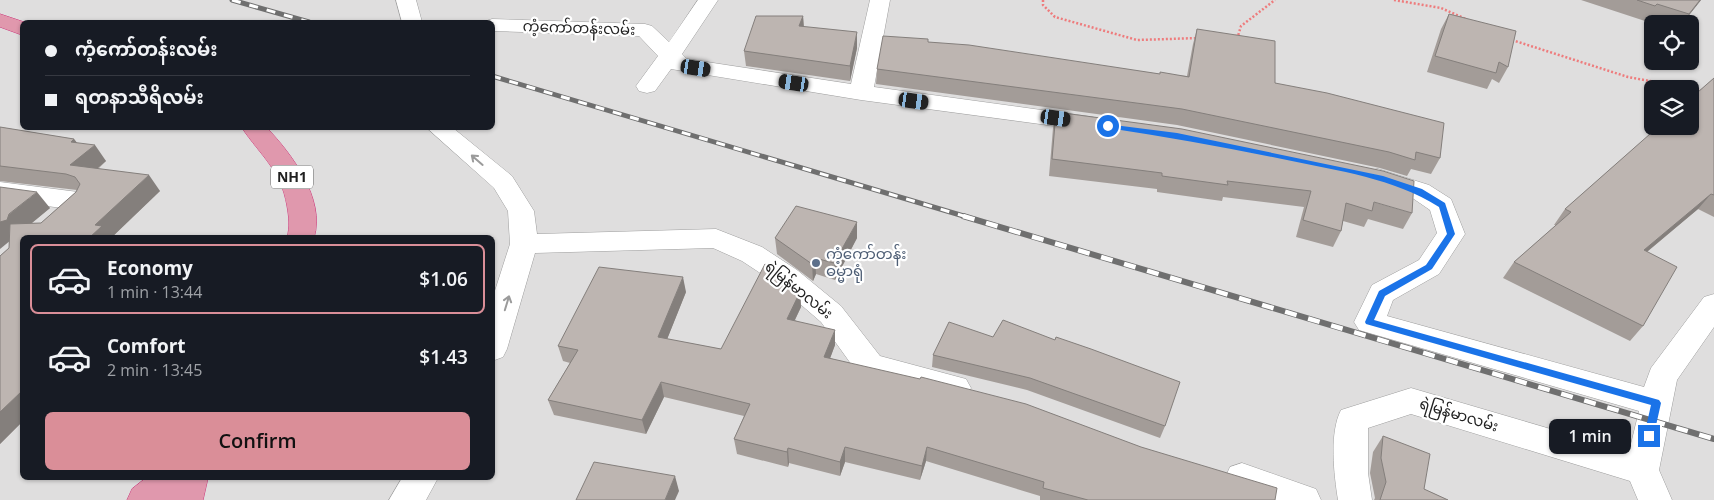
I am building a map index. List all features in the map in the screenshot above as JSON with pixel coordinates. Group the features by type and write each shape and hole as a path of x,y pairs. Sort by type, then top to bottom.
{"highway":[{"path":"0,20 20,28"},
{"name":"NH1","path":"256,130 281,157 298,190 304,228 301,235"},
{"path":"144,500 169,480"},
{"path":"186,500 190,480"}],"street":[{"path":"406,0 411,20"},
{"path":"647,86 669,54 704,10 708,0"},
{"path":"861,93 880,0"},
{"name":"ကံ့ကော်တန်းလမ်း","path":"495,26 645,30 680,65 861,93 1112,126"},
{"path":"443,130 503,182 521,211 524,244 495,339"},
{"path":"1354,172 1420,191 1442,205 1451,234 1429,267 1382,294 1369,322 1656,403"},
{"path":"0,191 78,201 56,219"},
{"name":"ရဲမြန်မာလမ်း","path":"524,244 716,238 752,254 794,283 831,314 870,366 981,394"},
{"path":"1655,500 1642,470 1662,377 1714,305"},
{"name":"ရဲမြန်မာလမ်း","path":"1355,500 1351,473 1352,420 1411,401 1642,470"},
{"path":"1219,471 1304,500"},
{"path":"406,500 420,480"}],"path":[{"path":"1043,0 1043,5 1055,17 1137,40 1202,38"},
{"path":"1229,37 1238,36 1241,26 1275,0"},
{"path":"1394,0 1441,8 1474,23"},
{"path":"1507,38 1523,46 1628,77 1697,88 1706,92"}],"shaded area":[{"path":"0,0 1714,0 1714,500 0,500"}],"building":[{"path":"1637,0 1700,0 1689,14"},
{"path":"1449,14 1516,31 1508,67 1499,62 1496,73 1435,56"},
{"path":"756,16 803,16 799,26 857,32 850,66 744,51"},
{"path":"1197,29 1275,41 1275,83 1327,93 1444,123 1440,158 1416,152 1415,160 1389,152 1182,109 877,69 883,36 928,39 928,42 969,45 1189,77"},
{"path":"1714,78 1714,195 1711,194 1644,250 1677,267 1643,326 1514,262 1571,212 1565,209 1649,135 1699,135 1699,91"},
{"path":"1056,112 1182,129 1383,171 1414,181 1412,213 1374,202 1372,211 1346,203 1341,231 1303,220 1311,191 1227,181 1228,185 1162,176 1162,173 1052,159"},
{"path":"0,127 74,139 71,142 95,145 70,165 149,175 95,225 102,226 92,235 20,235 20,393 0,412 0,256 9,248 10,224 41,223 76,192 80,184 75,177 66,174 0,166"},
{"path":"0,187 37,192 9,214 7,220 0,222"},
{"path":"796,206 857,222 834,263 815,258 812,264 775,238"},
{"path":"765,264 800,292 787,319 835,330 824,357 920,379 921,377 1026,404 1141,447 1277,488 1275,500 1088,500 1043,488 1044,482 927,447 922,466 845,447 840,462 788,448 787,452 734,439 750,404 661,382 642,420 548,400 578,350 558,346 599,267 683,277 658,337 721,349"},
{"path":"1003,320 1055,340 1056,337 1091,349 1180,382 1165,426 1030,378 933,355 949,322 993,337"},
{"path":"1383,436 1430,454 1424,489 1448,500 1380,500 1386,482 1381,458"},
{"path":"594,462 675,476 665,500 576,500"}],"railway":[{"path":"232,0 302,20"},
{"path":"495,77 967,217"},
{"path":"963,216 1714,439"}],"place":[{"name":"ကံ့ကော်တန်း ဓမ္မာရုံ","path":"816,263"}],"route":[{"path":"1108,126 1177,136 1328,166 1380,178 1420,191 1442,205 1451,234 1429,267 1382,294 1369,322 1656,403 1649,436"}]}
